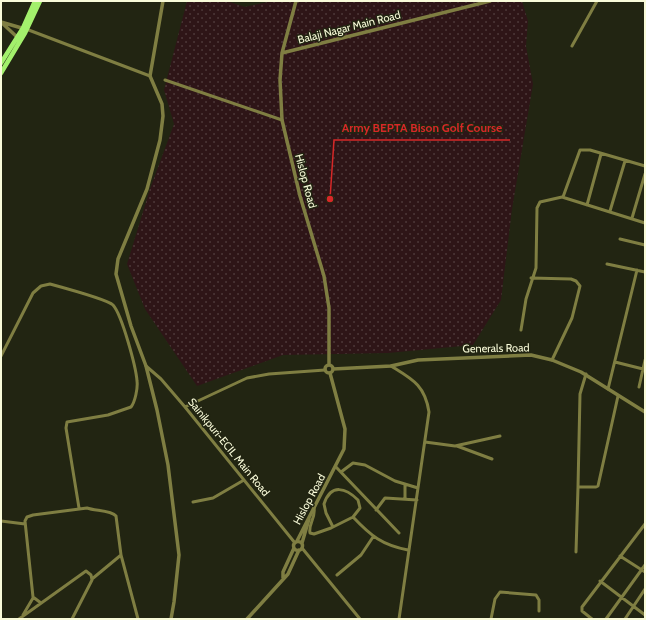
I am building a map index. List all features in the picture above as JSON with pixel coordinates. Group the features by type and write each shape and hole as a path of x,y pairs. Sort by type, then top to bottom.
{"main road":[{"path":"1,63 17,37 24,29 35,1"},
{"path":"1,73 40,1"}],"street":[{"path":"164,1 155,38 150,76 162,104 163,116 160,140 147,189 118,258 116,274 146,366 168,465 177,539 178,567 171,619"},
{"name":"Hislop Road","path":"296,1 282,53 280,80 282,120 300,196 324,276 329,308 329,365"},
{"name":"Balaji Nagar Main Road","path":"282,53 490,1"},
{"path":"572,46 597,1"},
{"path":"1,22 24,29 150,76"},
{"path":"1,22 17,37"},
{"path":"165,80 282,120"},
{"path":"564,197 580,150 645,166"},
{"path":"587,204 601,154"},
{"path":"610,211 625,161"},
{"path":"632,218 645,174"},
{"path":"521,330 531,278 536,268 538,206 543,200 564,197 645,223"},
{"path":"620,239 645,245"},
{"path":"607,264 645,272"},
{"path":"608,389 637,270"},
{"path":"531,278 571,279 576,281 580,286 572,318 552,360"},
{"path":"1,356 33,293 41,286 50,284 108,302 116,310 131,355 137,380 136,388 131,407 108,414 67,422 66,428 79,508"},
{"name":"Generals Road","path":"333,369 390,366 418,360 513,355 531,356 552,360 586,374 645,412"},
{"path":"638,387 645,360"},
{"path":"615,362 643,369"},
{"path":"185,407 247,378 269,374 325,370 330,373 333,369 329,365 325,370"},
{"name":"Sainikpuri-ECIL Main Road","path":"146,366 161,379 244,480 298,542"},
{"path":"390,366 413,379 425,396 429,412 399,619"},
{"name":"Hislop Road","path":"298,542 344,449 345,429 330,373"},
{"path":"576,552 580,394 586,374"},
{"path":"578,487 596,488 598,486 618,396"},
{"path":"455,446 500,436"},
{"path":"425,442 455,446 492,458"},
{"path":"341,472 353,463 361,464 405,485 418,488"},
{"path":"336,467 399,533"},
{"path":"193,502 213,498 244,480"},
{"path":"405,485 405,498"},
{"path":"314,508 315,514 309,529 310,533 314,534 333,527 353,517 360,508 360,503 346,491 336,489 325,502 326,513 333,527"},
{"path":"376,510 385,498 405,498 416,500"},
{"path":"20,618 30,606 34,597 25,524 27,517 33,514 87,508 95,511 110,512 115,514 121,555 138,619"},
{"path":"353,517 373,537 389,545 408,550"},
{"path":"1,521 25,524"},
{"path":"592,619 581,610 600,581 645,524"},
{"path":"641,528 645,531"},
{"path":"337,575 361,555 373,537"},
{"path":"282,578 283,572 298,542"},
{"path":"298,542 300,549 360,619"},
{"path":"294,548 300,549"},
{"path":"247,619 282,578 288,574 300,549"},
{"path":"72,619 92,579 121,555"},
{"path":"620,556 644,571"},
{"path":"606,619 621,598 644,571 645,565"},
{"path":"20,618 85,571 90,573 92,579"},
{"path":"600,581 645,615"},
{"path":"625,619 645,590"},
{"path":"492,619 495,598 500,592 536,594 539,600 539,611"},
{"path":"34,597 41,603"}],"shaded area":[{"path":"187,1 227,1 245,7 272,1 522,1 528,21 526,46 533,84 512,209 501,300 473,345 388,353 283,355 197,386 145,309 127,264 150,189 174,124 164,90"}],"place":[{"name":"Army BEPTA Bison Golf Course","path":"330,199"}]}
